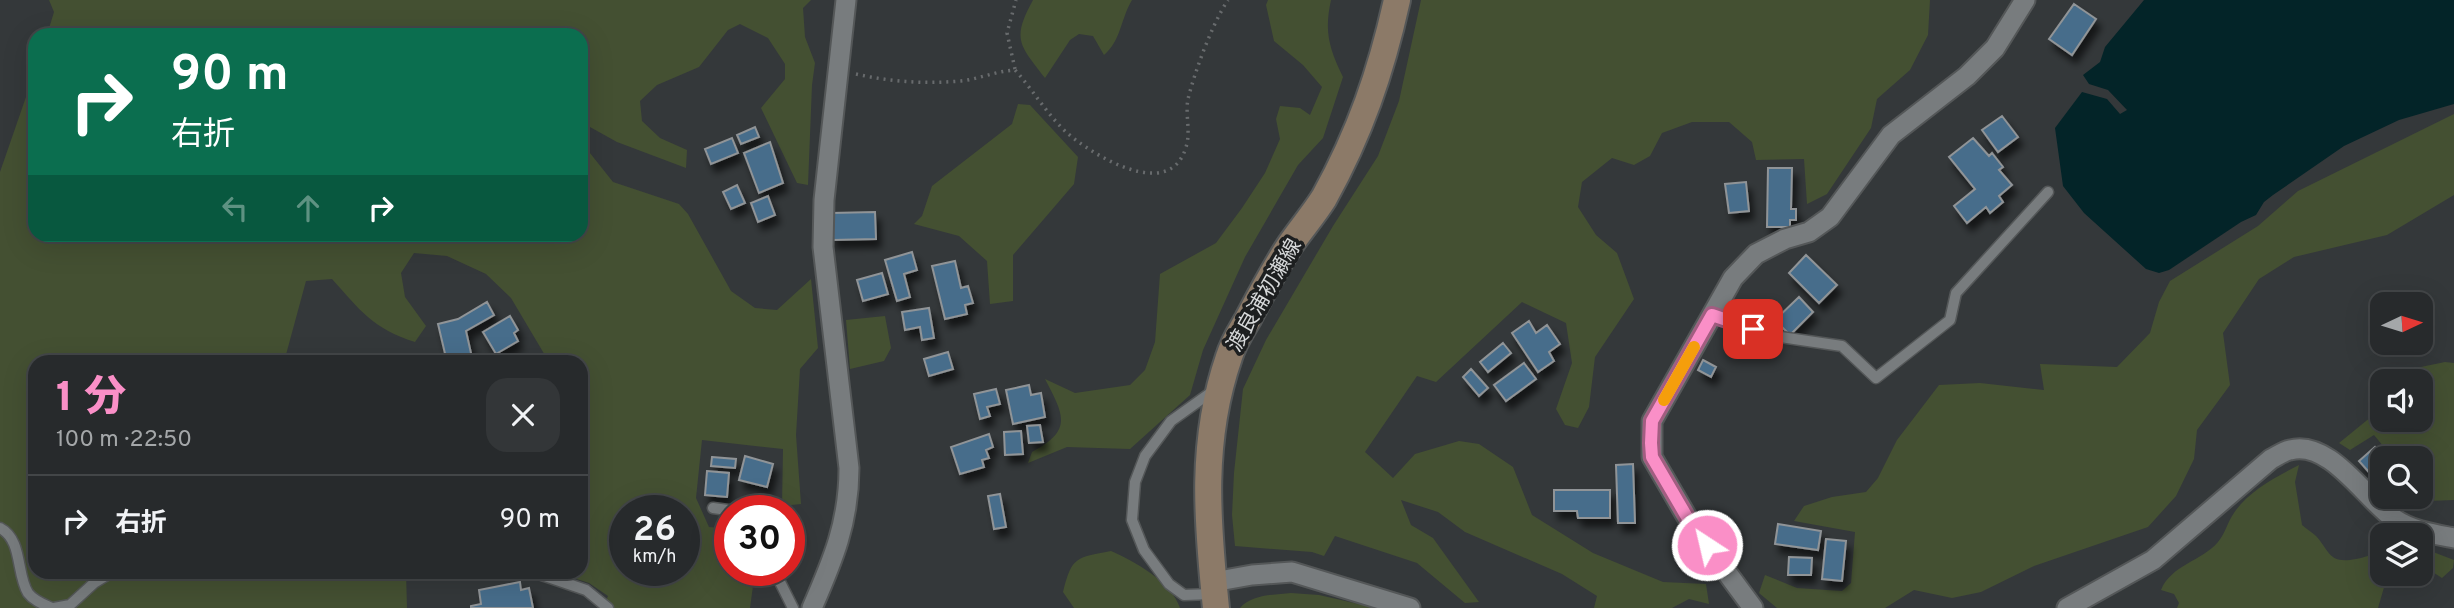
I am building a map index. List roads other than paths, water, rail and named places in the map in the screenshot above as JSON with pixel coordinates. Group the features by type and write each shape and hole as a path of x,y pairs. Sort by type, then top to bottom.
{"main road":[{"name":"渡良浦初瀬線","path":"1214,595 1206,493 1209,440 1219,387 1230,353 1247,321 1289,247 1323,200 1348,149 1373,93 1397,0"}],"street":[{"path":"812,608 834,559 849,499 849,468 823,247 824,200 846,0"},
{"path":"1753,608 1691,524 1652,457 1652,421 1733,278 1756,254 1785,239 1809,232 1830,217 1891,135 1967,76 1995,48 2025,0"},
{"path":"2067,608 2153,560 2271,459 2289,450 2304,448 2318,452 2339,467 2394,519 2414,530 2454,538"},
{"path":"1214,595 1252,575 1292,572 1410,608"}],"lane":[{"path":"1712,315 1774,336 1842,346 1876,378 1950,320 1956,293 2048,192"},
{"path":"1214,595 1184,595 1169,584 1143,550 1132,520 1135,482 1145,456 1171,421 1219,387"},
{"path":"0,528 6,531 15,544 28,592 37,602 53,608 70,605 101,579"},
{"path":"554,579 586,590 608,608"},
{"path":"782,586 793,608"}],"water":[{"path":"2144,0 2454,0 2454,104 2399,120 2344,146 2264,202 2256,215 2169,270 2159,273 2146,269 2084,213 2063,186 2055,128 2082,92 2107,99 2120,114 2127,110 2108,90 2089,84 2083,75 2100,62 2105,47"}]}
